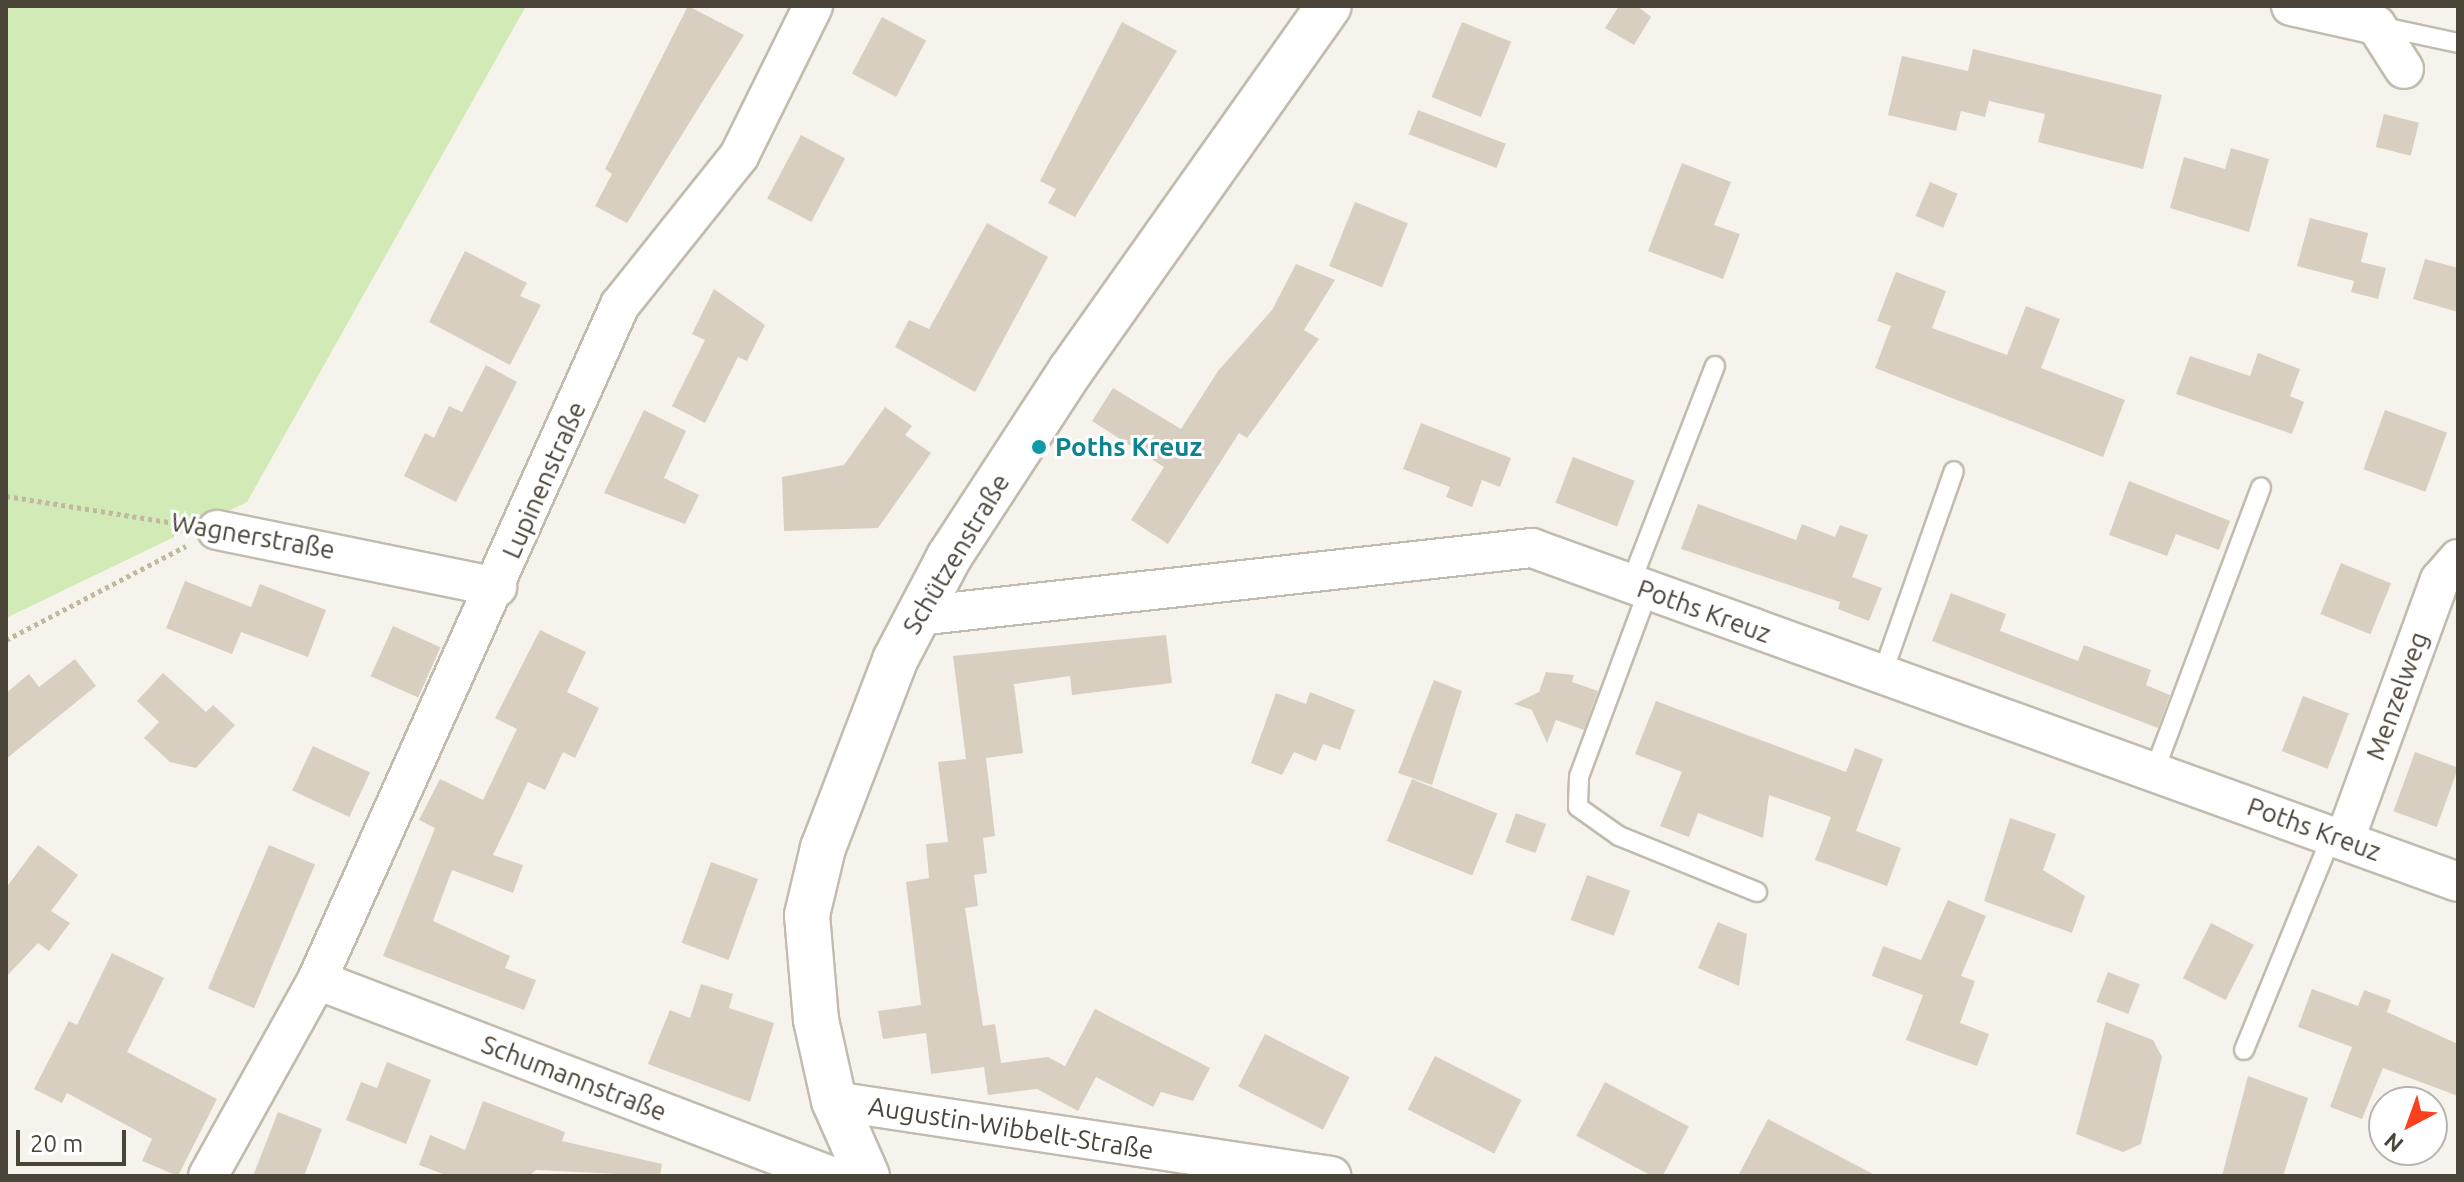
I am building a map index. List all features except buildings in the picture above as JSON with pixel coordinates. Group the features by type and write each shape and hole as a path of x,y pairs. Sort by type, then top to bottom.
{"street":[{"name":"Lupinenstraße","path":"208,1176 317,980 497,587 620,305 739,156 813,6"},
{"name":"Schützenstraße","path":"867,1176 834,1101 811,989 807,915 823,848 917,616 1071,370 1329,6"},
{"path":"2291,6 2376,25 2404,69"},
{"name":"Wagnerstraße","path":"217,530 497,587"},
{"name":"Poths Kreuz","path":"917,616 1532,548 2458,882"},
{"name":"Menzelweg","path":"2338,837 2440,580 2458,559"},
{"name":"Schumannstraße","path":"317,980 831,1176"},
{"name":"Augustin-Wibbelt-Straße","path":"834,1101 1331,1176"}],"lane":[{"path":"2376,25 2458,43"},
{"path":"1715,366 1639,588 1579,777 1578,807 1619,836 1757,892"},
{"path":"1882,675 1954,471"},
{"path":"2154,772 2261,487"},
{"path":"2244,1050 2338,837"}],"path":[{"name":"Wagnerstraße","path":"6,496 217,530"},
{"path":"6,640 217,530"}],"green space":[{"path":"6,6 526,6 247,502 6,618"}],"place":[{"name":"Poths Kreuz","path":"1039,447"}]}
